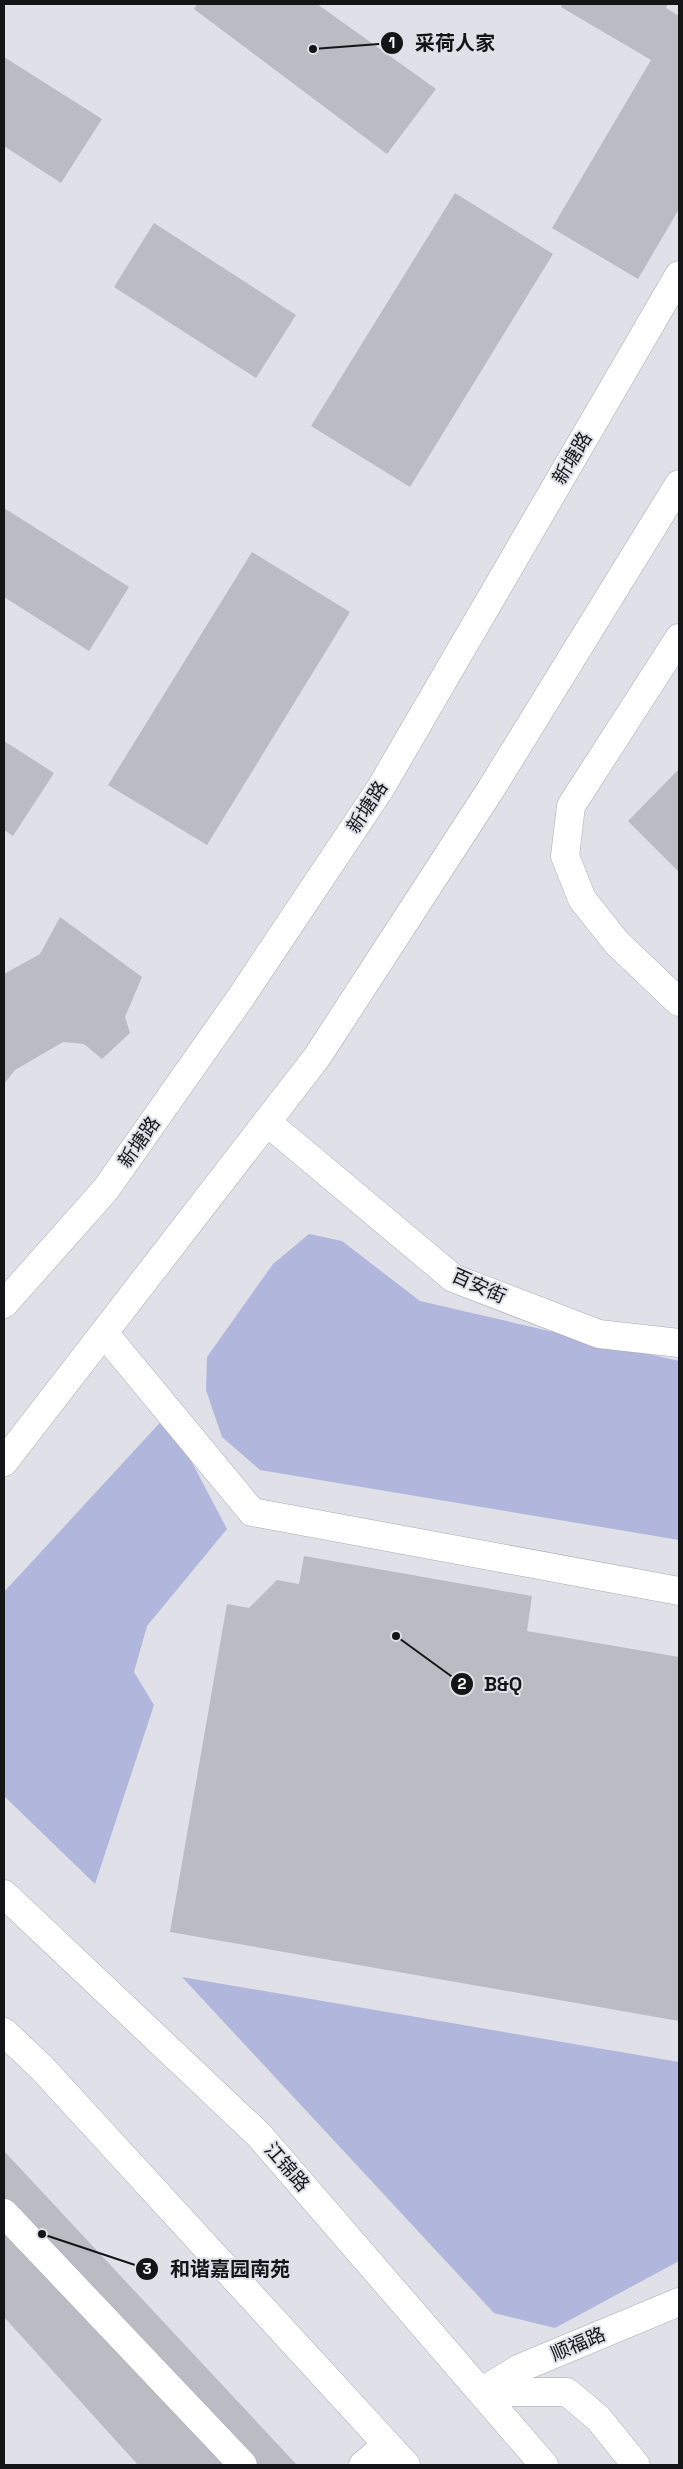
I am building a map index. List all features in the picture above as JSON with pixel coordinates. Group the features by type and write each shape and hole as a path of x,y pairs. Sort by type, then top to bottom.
{"main road":[{"name":"新塘路","path":"4,1304 106,1189 241,997 380,790 679,275"},
{"path":"4,1462 317,1057 486,798 679,484"},
{"path":"679,638 571,806 565,856 582,899 617,944 679,1002"},
{"name":"百安街","path":"267,1122 453,1278 599,1334 679,1342"},
{"path":"104,1333 252,1512 679,1592"},
{"name":"江锦路","path":"4,1894 259,2135 544,2465"},
{"path":"4,2032 42,2068 406,2465"},
{"path":"4,2214 243,2465"},
{"name":"顺福路","path":"481,2392 518,2369 679,2302"},
{"path":"481,2392 567,2392 598,2418 636,2465"},
{"path":"364,2465 387,2444"}],"shaded area":[{"path":"309,1234 342,1241 420,1301 679,1361 679,1540 260,1470 222,1437 206,1390 207,1357 273,1264"},
{"path":"167,1415 227,1529 147,1626 134,1672 154,1705 95,1884 4,1796 4,1592"},
{"path":"182,1977 679,2062 679,2261 555,2328 494,2313"}],"building":[{"path":"197,4 317,4 436,89 387,154 194,9"},
{"path":"562,4 668,4 666,8 679,16 679,209 638,279 552,228 651,60 561,7"},
{"path":"4,57 102,119 61,183 4,146"},
{"path":"455,193 553,254 410,487 311,426"},
{"path":"154,223 296,315 256,378 114,287"},
{"path":"4,508 129,587 89,651 4,597"},
{"path":"252,552 350,612 207,845 108,785"},
{"path":"4,741 54,773 13,836 4,830"},
{"path":"679,769 679,872 628,821"},
{"path":"60,917 142,977 125,1017 130,1033 102,1059 84,1044 63,1042 15,1070 4,1084 4,974 40,954"},
{"path":"304,1556 532,1596 527,1631 679,1657 679,2021 170,1932 227,1604 249,1608 277,1580 299,1584"},
{"path":"4,2151 297,2465 138,2465 4,2317"}],"place":[{"name":"采荷人家","path":"313,49"},
{"name":"B&Q","path":"396,1636"},
{"name":"和谐嘉园南苑","path":"42,2234"}]}
